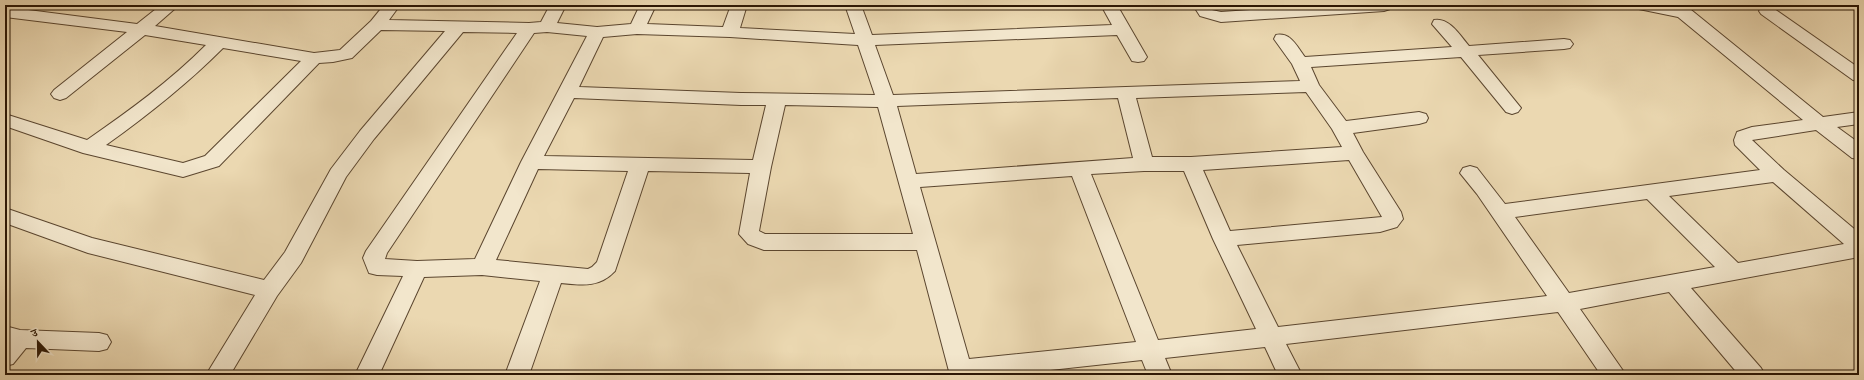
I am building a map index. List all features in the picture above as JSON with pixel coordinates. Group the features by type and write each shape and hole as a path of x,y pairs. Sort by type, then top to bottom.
{"street":[{"path":"60,94 170,5"},
{"path":"5,12 142,29 314,58 333,57 346,54 377,25 392,5"},
{"path":"558,5 538,27 382,245 374,258 377,267 418,269 482,267 588,277 600,273 607,265 640,165"},
{"path":"637,29 648,5"},
{"path":"730,32 739,5"},
{"path":"853,5 886,101 962,373 1563,303 1856,250 1857,246 1853,240 1776,174 1745,145 1743,140 1744,136 1752,133 1859,118"},
{"path":"1108,5 1121,30 1138,57"},
{"path":"1201,5 1206,13 1221,17 1384,6"},
{"path":"1640,5 1672,8 1859,153"},
{"path":"1766,11 1859,76"},
{"path":"1440,24 1465,51 1512,108"},
{"path":"377,25 538,27 597,32 637,29 730,32 866,40 1121,30"},
{"path":"218,375 269,290 293,257 338,174 367,135 459,26"},
{"path":"482,267 532,162 597,32"},
{"path":"1224,239 1380,225 1390,222 1393,219 1391,212 1354,153 1341,128 1311,86 1300,63 1282,39"},
{"path":"90,148 140,112 187,74 218,43"},
{"path":"1300,63 1564,44"},
{"path":"5,120 90,148 183,170 200,166 212,161 314,58"},
{"path":"568,92 886,101 1126,94 1311,86"},
{"path":"1126,94 1144,164"},
{"path":"777,99 748,229 749,234 755,239 764,242 925,242"},
{"path":"1341,128 1419,118"},
{"path":"908,181 1144,164 1190,164 1354,153"},
{"path":"532,162 761,167"},
{"path":"1190,164 1224,239 1290,375"},
{"path":"1079,169 1160,375"},
{"path":"1470,173 1500,212 1614,375"},
{"path":"1500,212 1776,174"},
{"path":"1651,192 1734,273"},
{"path":"5,215 88,245 269,290"},
{"path":"367,375 418,269"},
{"path":"517,375 553,274"},
{"path":"1674,283 1754,375"},
{"path":"5,357 12,337 99,342"}]}
